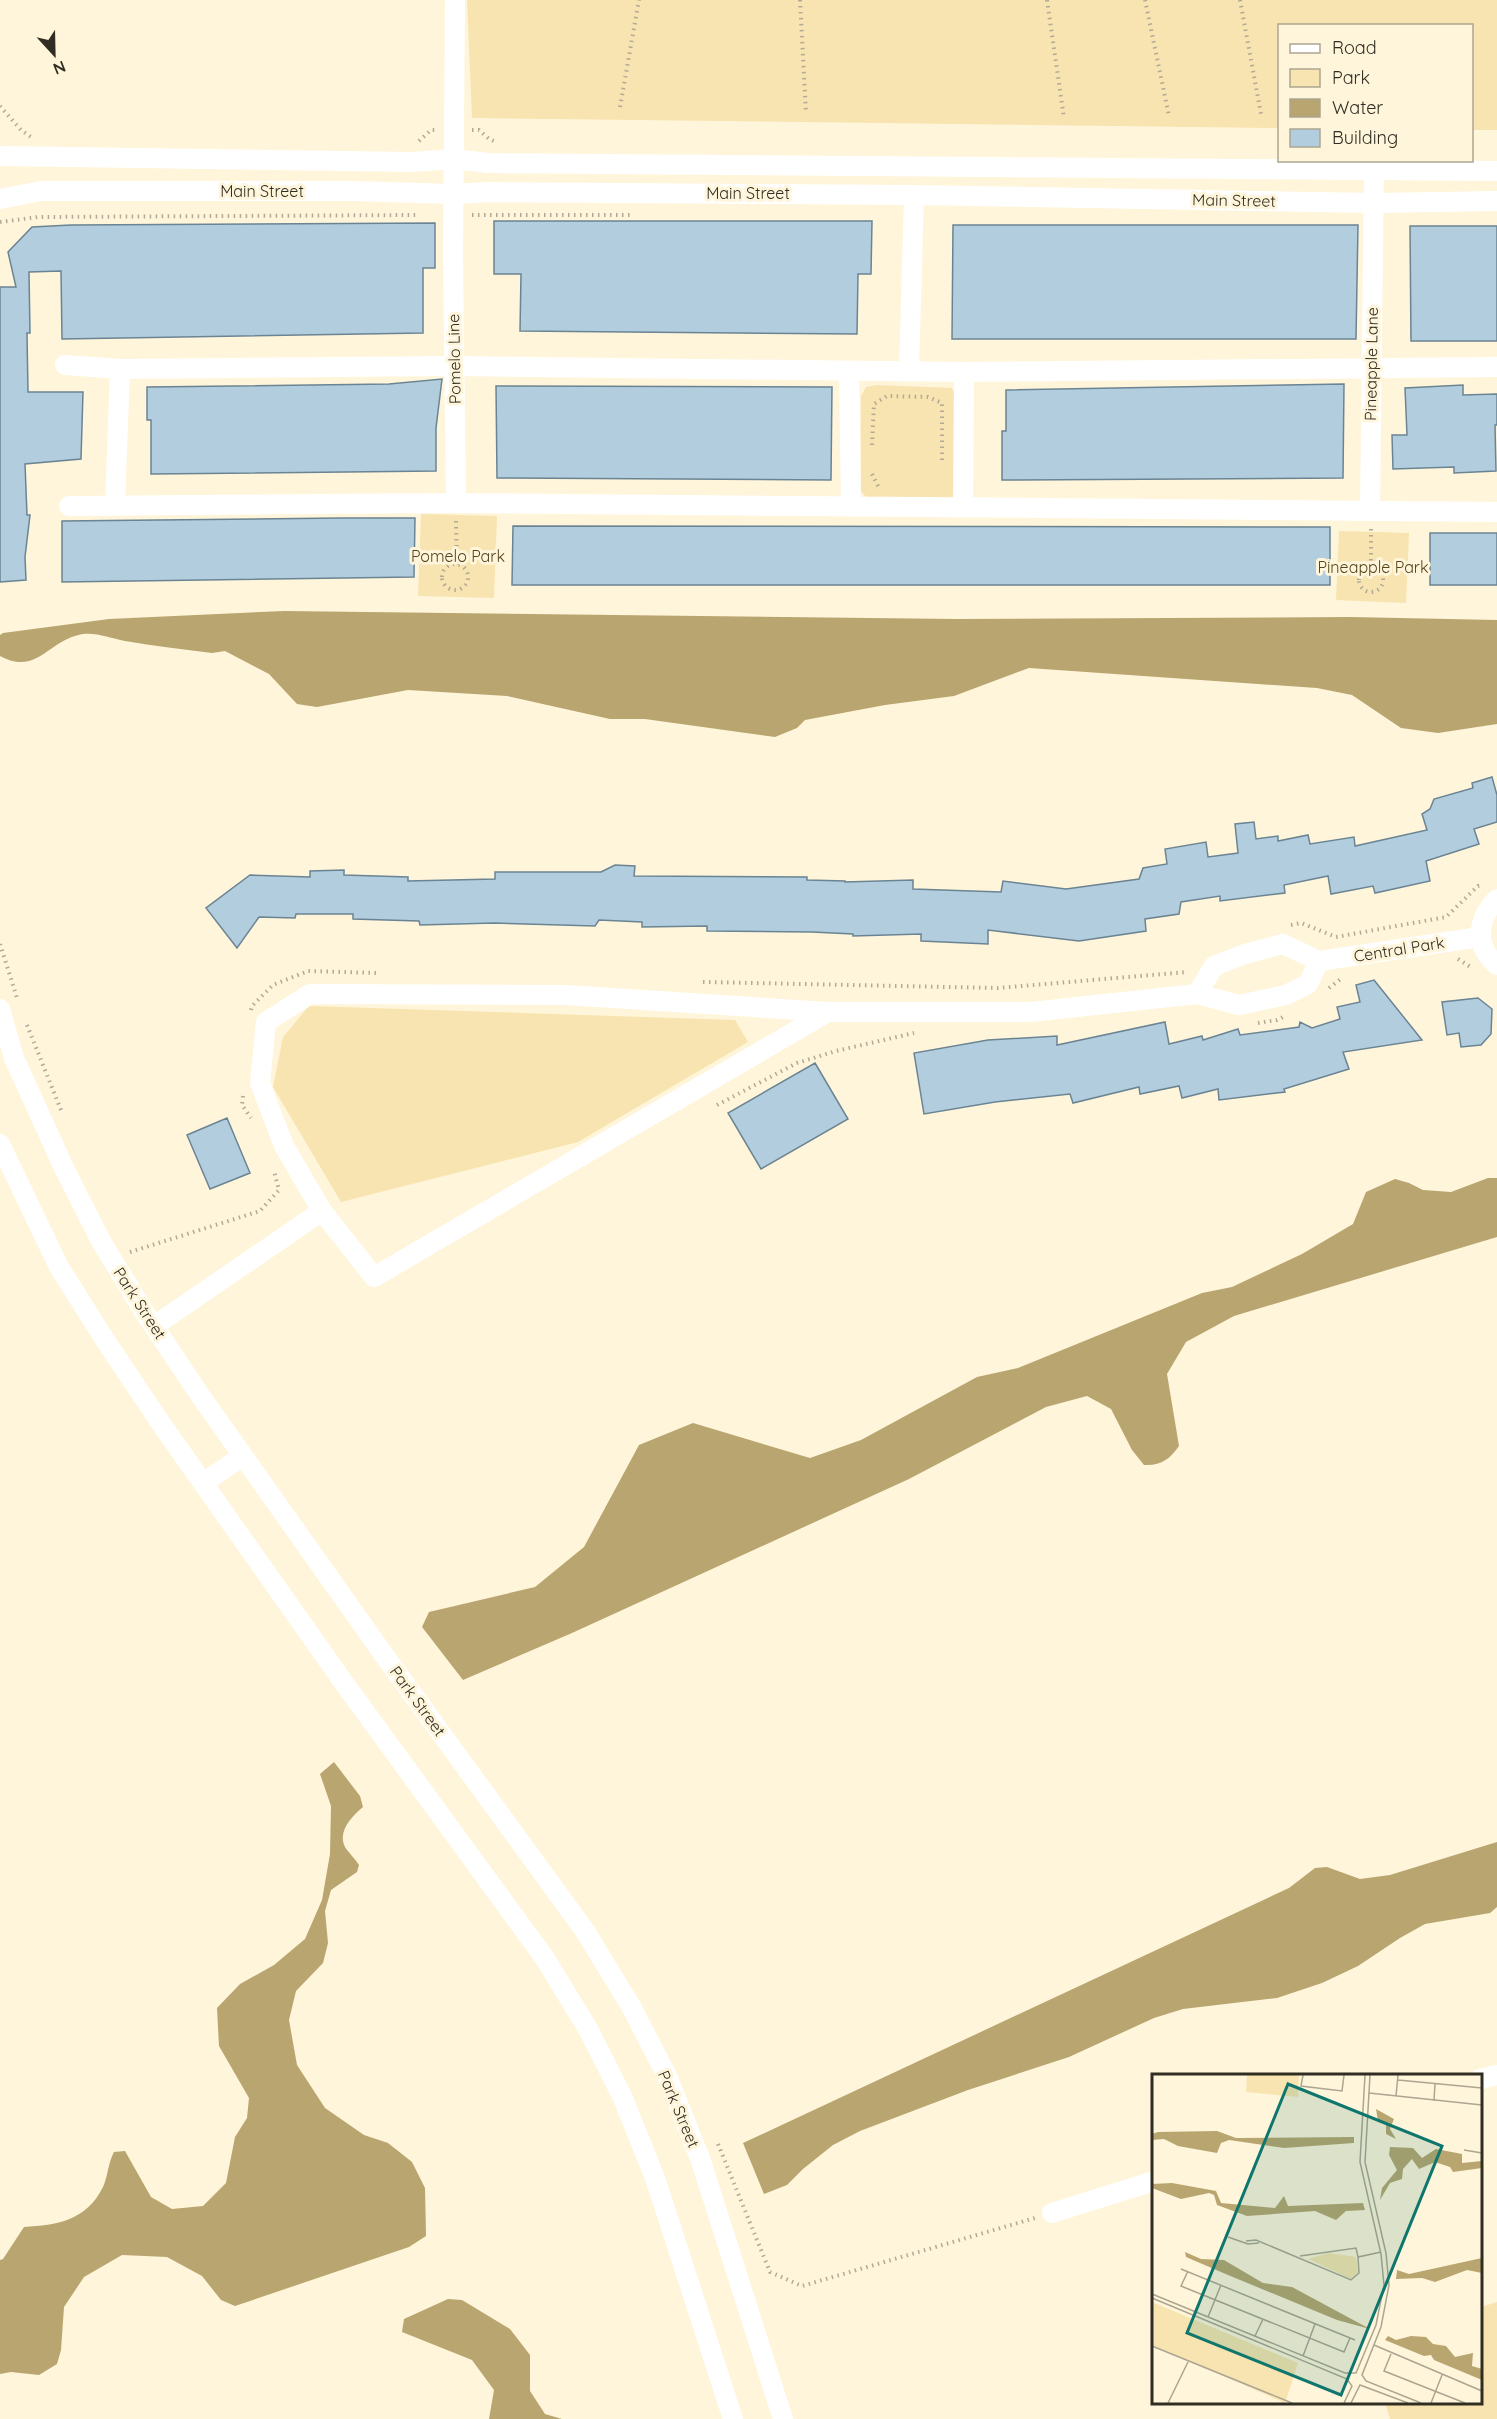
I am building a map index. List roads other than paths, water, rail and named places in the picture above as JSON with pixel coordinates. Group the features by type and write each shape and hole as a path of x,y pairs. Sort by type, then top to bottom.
{"street":[{"name":"Pomelo Line","path":"455,0 456,503"},
{"name":"Main Street","path":"0,156 413,162 454,159 500,163 1497,171"},
{"name":"Pineapple Lane","path":"1370,511 1374,169"},
{"name":"Main Street","path":"0,199 41,191 914,195 1374,210 1497,201"},
{"path":"909,371 914,195"},
{"path":"65,365 120,369 454,366 964,372 1497,367"},
{"path":"115,505 120,369"},
{"path":"849,371 850,507"},
{"path":"963,508 964,372"},
{"path":"69,506 456,503 1497,512"},
{"path":"1492,891 1481,923 1480,937 1484,949 1497,965"},
{"name":"Central Park","path":"1319,962 1480,937"},
{"path":"828,1012 374,1277 322,1211 284,1146 260,1083 266,1022 310,994 566,995 828,1012 1031,1012 1197,994 1239,1005 1286,994 1308,984 1319,962 1283,944 1245,954 1214,966 1197,994"},
{"name":"Park Street","path":"0,1009 14,1058 63,1166 102,1243 154,1326 384,1654 585,1931 632,2008 667,2076 701,2161 783,2419"},
{"path":"0,1144 59,1267 105,1340 344,1683 544,1957 588,2029 622,2096 655,2178 733,2419"},
{"path":"154,1326 322,1211"},
{"path":"203,1483 243,1456"},
{"path":"1482,2079 1497,2075"},
{"path":"1052,2213 1152,2182"}],"water":[{"path":"284,611 956,619 1351,617 1497,620 1497,724 1438,733 1401,728 1352,695 1317,688 1029,668 954,696 885,705 805,720 797,728 775,737 645,719 610,719 507,696 408,690 317,707 297,704 269,674 225,651 212,653 136,643 94,634 81,634 65,640 32,660 12,661 0,656 0,635 3,633 109,619"},
{"path":"1488,1178 1497,1178 1497,1237 1234,1316 1186,1342 1167,1374 1179,1446 1172,1455 1160,1463 1144,1465 1132,1450 1111,1409 1087,1396 1046,1407 909,1479 572,1633 463,1680 422,1627 429,1612 535,1587 584,1547 639,1445 693,1423 810,1458 861,1440 977,1377 1018,1368 1202,1293 1232,1287 1302,1254 1353,1224 1366,1192 1395,1179 1423,1190 1451,1192"},
{"path":"334,1762 360,1796 363,1807 346,1826 343,1838 347,1850 359,1865 357,1872 331,1890 325,1911 328,1943 323,1963 296,1991 289,2020 297,2065 325,2108 364,2135 388,2143 412,2162 425,2188 426,2236 409,2247 235,2306 221,2300 202,2276 167,2257 122,2255 84,2277 64,2307 61,2350 57,2364 39,2375 11,2372 0,2374 0,2260 3,2259 24,2227 48,2225 70,2219 88,2207 103,2187 114,2152 125,2151 151,2197 172,2209 203,2206 226,2183 235,2137 247,2118 249,2098 219,2046 217,2008 240,1984 274,1965 305,1939 322,1900 330,1854 331,1806 320,1774"},
{"path":"1497,1842 1497,1907 1490,1913 1425,1924 1358,1966 1322,1983 1277,1998 1183,2009 1154,2018 1069,2057 968,2090 860,2131 833,2145 787,2185 764,2194 743,2143 1289,1888 1315,1868 1327,1867 1360,1879 1390,1875"},
{"path":"448,2299 462,2300 510,2329 530,2355 530,2391 545,2414 562,2419 489,2419 494,2390 472,2360 402,2332 404,2319"}],"park label":[{"name":"Pomelo Park","path":"458,556"},
{"name":"Pineapple Park","path":"1373,567"}]}
